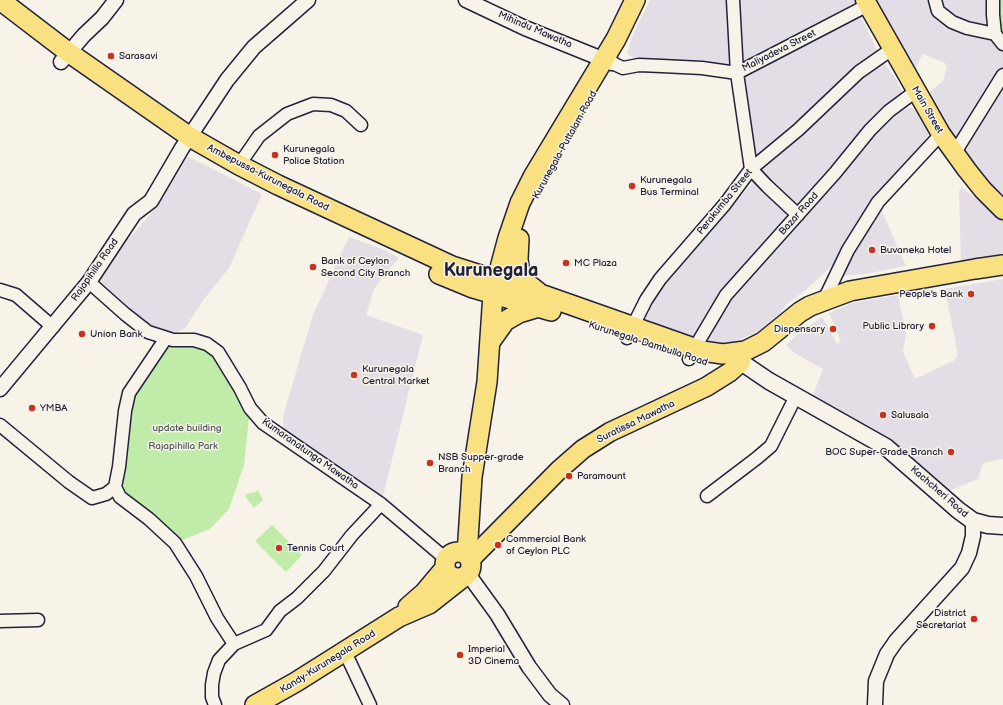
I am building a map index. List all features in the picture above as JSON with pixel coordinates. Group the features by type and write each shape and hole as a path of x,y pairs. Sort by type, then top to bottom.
{"highway":[{"name":"Ambepussa-Kurunegala Road","path":"0,0 65,57"},
{"name":"Kurunegala-Puttalam Road","path":"608,61 616,39 636,0"},
{"name":"Kurunegala-Puttalam Road","path":"500,289 513,239 523,226 541,183 608,61 646,0"},
{"name":"Ambepussa-Kurunegala Road","path":"0,15 65,57 186,142 262,190 451,272 500,289"},
{"name":"Ambepussa-Kurunegala Road","path":"186,142 239,165 348,218 451,272"},
{"path":"513,239 520,275 541,301 505,321 490,342 486,319 478,301 451,272 485,262 513,239"},
{"name":"Kurunegala-Dambulla Road","path":"500,289 541,301 691,354 723,354 745,351 763,342 800,312 810,306 850,291 1003,265"},
{"name":"Kurunegala-Dambulla Road","path":"691,354 700,363 713,365 748,361 761,355 811,319 826,310 843,303 955,282 1003,275"},
{"path":"458,564 487,382 490,342 500,289"},
{"name":"Kandy-Kurunegala Road","path":"255,705 345,652 399,617 429,604 458,564"}],"main road":[{"name":"Main Street","path":"867,3 916,91 954,154 983,190 1003,210"},
{"name":"Kachcheri Road","path":"741,362 769,381 886,447 958,510 973,521"},
{"name":"Suratissa Mawatha","path":"458,564 583,449 610,432 706,387 730,372 741,362"},
{"path":"973,521 988,525 1003,526"}],"street":[{"path":"65,57 84,35 102,18 116,0"},
{"name":"Rajapihilla Road","path":"0,389 89,282 134,214 151,201 186,142 220,90 254,47 308,0"},
{"name":"Mihindu Mawatha","path":"466,0 525,28 608,61"},
{"path":"733,0 737,72 751,169 798,215"},
{"path":"935,0 938,11 952,22 967,28 995,34"},
{"path":"993,0 995,34 1003,44"},
{"name":"Maliyadeva Street","path":"608,61 623,68 639,65 702,68 737,72 867,3"},
{"name":"Perakumba Street","path":"630,333 646,300 660,279 721,209 751,169 798,130 859,72 892,49"},
{"path":"954,154 1003,75"},
{"name":"Bazar Road","path":"691,354 726,295 835,173 870,130 889,111 916,91"},
{"path":"239,165 259,136 287,114 313,104 331,105 346,111 361,124"},
{"path":"824,300 848,250 878,202 941,134"},
{"name":"Kumaranatunga Mawatha","path":"89,282 148,332 174,340 194,340 207,344 218,352 240,388 250,408 263,423 381,504 458,564"},
{"path":"0,290 16,295 53,327"},
{"path":"166,338 129,393 125,411 116,487 120,497 149,519 175,543 196,576 217,618 234,644"},
{"path":"708,496 771,446 796,396"},
{"path":"0,425 69,482 92,498 106,494 116,487"},
{"path":"215,705 212,697 212,684 219,660 234,644 266,630 280,612 297,598 324,571 352,535 381,504"},
{"name":"Kachcheri Road","path":"875,705 876,681 887,654 896,641 962,568 973,536 973,521"},
{"path":"458,564 497,614 533,672 550,695 562,705"},
{"path":"0,621 38,620"},
{"path":"345,652 370,705"}],"shaded area":[{"path":"650,0 728,0 733,66 702,68 639,65 636,59 627,54 631,39"},
{"path":"738,0 855,0 858,7 741,64"},
{"path":"874,0 993,0 1003,44 1003,198 958,145 925,96 943,81 947,67 945,63 923,54 915,68"},
{"path":"859,12 879,54 860,71 884,62 897,81 904,96 889,110 903,110 911,107 919,115 929,134 878,202 906,266 840,277 848,251 808,288 787,304 779,314 761,329 751,335 730,343 717,344 700,341 658,328 644,320 649,303 660,285 756,179 751,169 741,72"},
{"path":"187,156 262,194 229,268 204,299 185,328 166,338 89,282 151,214"},
{"path":"962,187 1003,221 1003,256 961,262 959,191"},
{"name":"Kurunegala Central Market","path":"349,237 385,250 399,258 374,289 366,315 423,335 381,504 284,436 283,416 313,315"},
{"path":"1003,279 1003,459 983,463 978,479 946,492 814,402 813,395 823,369 793,352 786,345 800,332 822,317 837,344 841,342 829,313 853,303 898,295 906,333 903,352 915,379 955,360 958,355 945,289"}],"green space":[{"path":"993,0 1003,0 1003,44"},
{"name":"Rajapihilla Park","path":"166,338 207,344 250,408 244,465 229,509 210,529 175,543 120,497 125,411"},
{"path":"258,491 263,500 254,508 245,496"},
{"name":"Tennis Court","path":"272,525 302,555 286,572 255,541"}],"place":[{"name":"Sarasavi","path":"111,56"},
{"name":"Kurunegala Police Station","path":"275,155"},
{"name":"Kurunegala Bus Terminal","path":"632,186"},
{"name":"Buvaneka Hotel","path":"872,250"},
{"name":"MC Plaza","path":"566,263"},
{"name":"Bank of Ceylon Second City Branch","path":"313,267"},
{"name":"People's Bank","path":"971,294"},
{"name":"Public Library","path":"932,326"},
{"name":"Dispensary","path":"833,329"},
{"name":"Union Bank","path":"82,334"},
{"name":"Kurunegala Central Market","path":"354,375"},
{"name":"YMBA","path":"32,408"},
{"name":"Salusala","path":"883,415"},
{"name":"BOC Super-Grade Branch","path":"951,452"},
{"name":"NSB Supper-grade Branch","path":"430,463"},
{"name":"Paramount","path":"569,476"},
{"name":"Commercial Bank of Ceylon PLC","path":"498,545"},
{"name":"Tennis Court","path":"279,548"},
{"name":"District Secretariat","path":"974,619"},
{"name":"Imperial 3D Cinema","path":"460,655"}],"district":[{"name":"Kurunegala","path":"491,271"}],"park label":[{"name":"update building","path":"187,428"}]}
